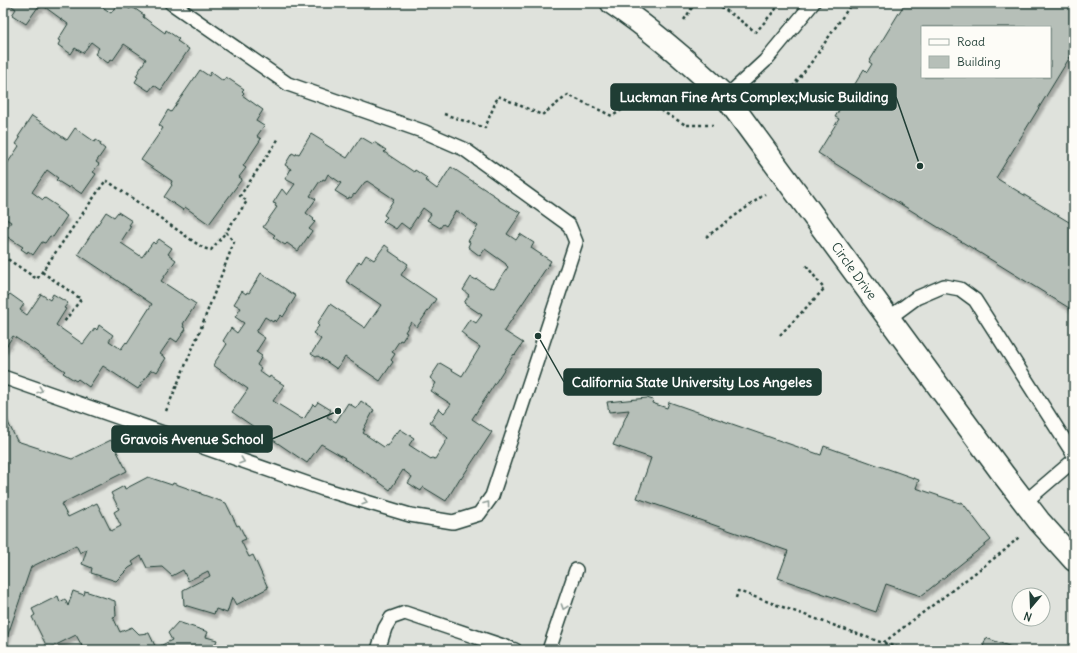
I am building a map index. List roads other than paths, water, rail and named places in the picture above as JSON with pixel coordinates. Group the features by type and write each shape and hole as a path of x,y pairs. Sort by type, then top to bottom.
{"street":[{"name":"Circle Drive","path":"612,3 640,21 726,98 1039,521 1074,560"}],"lane":[{"path":"3,378 323,489 410,516 453,522 479,514 492,496 576,242 569,225 464,149 425,132 288,84 171,3"},
{"path":"726,98 765,61 813,3"},
{"path":"889,318 916,298 944,286 960,289 975,300 1074,455"},
{"path":"1025,502 1074,460"},
{"path":"549,650 576,570"},
{"path":"378,650 385,628 392,618 405,613 515,650"}],"place":[{"name":"Luckman Fine Arts Complex;Music Building","path":"920,166"},
{"name":"California State University Los Angeles","path":"538,336"},
{"name":"Gravois Avenue School","path":"338,411"}]}
